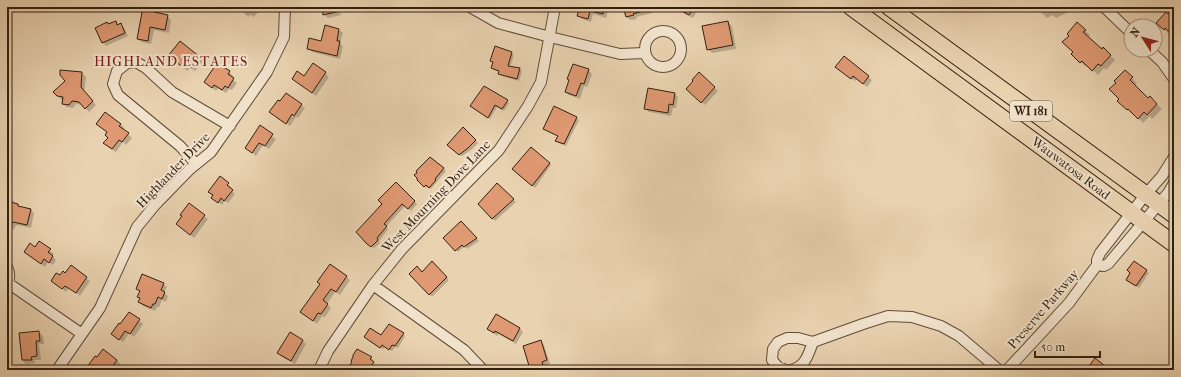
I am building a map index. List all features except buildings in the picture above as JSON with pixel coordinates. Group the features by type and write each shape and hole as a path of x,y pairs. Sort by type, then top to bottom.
{"main road":[{"name":"Wauwatosa Road","path":"851,7 1174,244"},
{"name":"Wauwatosa Road","path":"888,7 1174,215"}],"street":[{"name":"Highlander Drive","path":"57,370 100,308 137,227 155,204 196,164 211,152 267,72 284,37 285,7"},
{"path":"470,7 498,23 550,37 620,54 645,52"},
{"name":"West Mourning Dove Lane","path":"319,370 328,351 373,285 402,249 499,150 528,106 541,82 555,7"},
{"path":"1104,7 1123,25"},
{"path":"1158,58 1174,79"},
{"path":"196,164 180,146 118,95 113,84 117,71 127,63 136,62 146,68 172,92 230,126"},
{"path":"1137,217 1152,199 1162,176 1174,157"},
{"path":"1137,217 1152,199 1170,191 1174,183"},
{"name":"Preserve Parkway","path":"1007,370 1069,303 1097,265 1097,260 1100,254 1137,217"},
{"name":"Preserve Parkway","path":"1097,265 1104,266 1108,264 1137,217"},
{"path":"7,267 9,273 8,284 82,334"},
{"path":"373,285 464,350 483,370"},
{"path":"786,370 778,367 772,360 772,350 778,342 787,338 798,338 814,342 888,316 912,318 941,326 959,336 999,370"},
{"path":"791,370 799,368 805,361 814,342"}],"district":[{"name":"HIGHLAND ESTATES","path":"171,61"}]}
